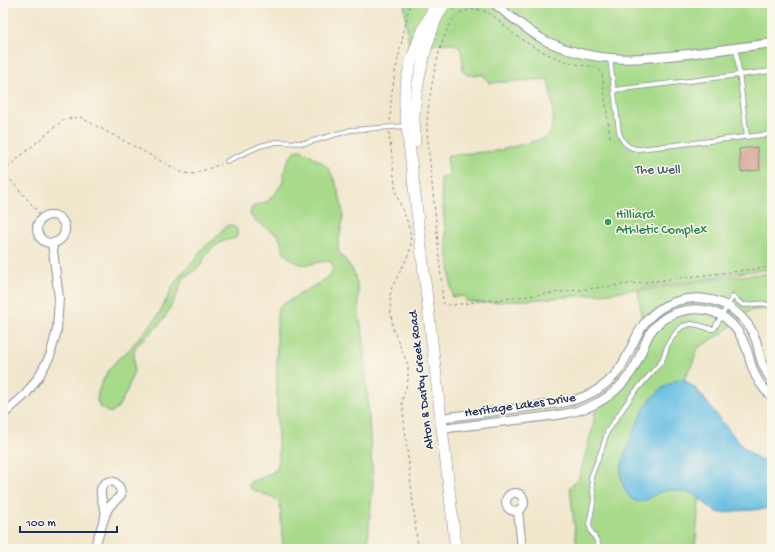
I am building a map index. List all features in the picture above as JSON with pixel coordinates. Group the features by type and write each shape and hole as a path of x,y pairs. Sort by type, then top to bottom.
{"main road":[{"name":"Alton & Darby Creek Road","path":"436,3 422,33 410,65 405,96 416,207 456,549"},
{"name":"Alton & Darby Creek Road","path":"416,207 414,115 417,85 439,13 443,5 449,6"}],"street":[{"path":"493,4 547,42 574,52 594,57 630,60 772,43"},
{"path":"51,215 63,222 65,231 60,240 52,244 43,242 37,235 37,226 42,218 51,215"},
{"path":"3,414 26,394 39,376 50,356 57,330 59,298 52,244"},
{"name":"Heritage Lakes Drive","path":"441,423 497,411 572,401 593,393 614,376 622,365 639,330 652,314 664,306 677,301 696,298 708,299 726,306 740,315 754,334 762,364 772,380"},
{"name":"Heritage Lakes Drive","path":"441,423 498,422 559,415 576,411 596,403 614,391 627,377 640,357 646,340 652,331 662,321 673,314 684,310 696,309 709,311 721,316 732,324 739,332 745,343 754,372 762,386 772,397"},
{"path":"518,510 522,549"},
{"path":"94,549 106,513"}],"lane":[{"path":"736,48 747,136"},
{"path":"610,59 619,132 628,147 639,149 772,134"},
{"path":"614,90 772,71"},
{"path":"228,161 260,146 276,142 306,143 351,130 407,126"},
{"path":"600,549 589,524 594,499 591,477 607,432 634,394 662,361 668,344 677,332 686,325 691,324 712,329 714,328 726,306 733,297 743,306 763,304 772,307"},
{"path":"629,352 640,357"},
{"path":"572,401 576,411"},
{"path":"497,411 498,422"}],"path":[{"path":"410,3 395,72 391,100 390,125 388,128 396,194 410,231 411,246 409,254 392,287 390,296 393,329 408,365 408,380 402,401 418,549"},
{"path":"478,10 480,3"},
{"path":"449,6 458,15"},
{"path":"610,137 602,74 599,68 572,63 542,51 512,33 490,14 484,11 468,10 458,15 451,22 444,35 431,88 427,127 443,302 445,305 452,306 772,267"},
{"path":"42,218 32,204 3,171 63,120 80,117 183,173 194,174 228,161"}],"green space":[{"name":"The Well","path":"404,3 772,3 772,269 602,294 482,303 466,301 465,296 452,297 440,177 450,176 447,158 448,155 497,151 546,138 550,133 553,118 551,93 548,79 489,83 484,75 468,75 463,72 461,51 455,44 449,43 409,46"},
{"path":"301,150 324,164 333,177 343,211 338,251 352,269 358,288 359,315 364,342 373,483 367,549 283,549 280,504 273,497 253,490 249,487 251,481 262,478 276,470 279,461 277,418 278,309 282,305 329,277 333,270 331,262 301,264 291,259 286,255 278,235 253,219 250,213 252,207 268,201 277,191 282,184 286,165 292,154 295,151"},
{"path":"229,225 234,226 237,229 237,237 226,240 212,248 205,256 201,265 184,278 165,317 159,325 136,346 134,352 134,371 126,393 117,409 112,412 104,410 100,407 97,401 98,392 110,368 130,349 159,314 173,286 181,274 194,261 202,249"},
{"path":"772,273 772,312 770,309 751,310 721,334 698,348 693,362 684,379 698,391 711,408 699,501 695,549 577,549 570,487 579,478 594,422 596,403 622,383 645,343 638,291 730,277"}],"water":[{"path":"679,379 685,380 698,391 741,445 754,456 772,463 772,508 722,513 712,509 694,495 673,490 658,493 640,502 630,498 623,484 621,473 627,448 644,409 651,399 670,383"}],"building":[{"path":"757,147 760,170 741,172 739,149"}],"place":[{"name":"Hilliard Athletic Complex","path":"608,222"}]}
